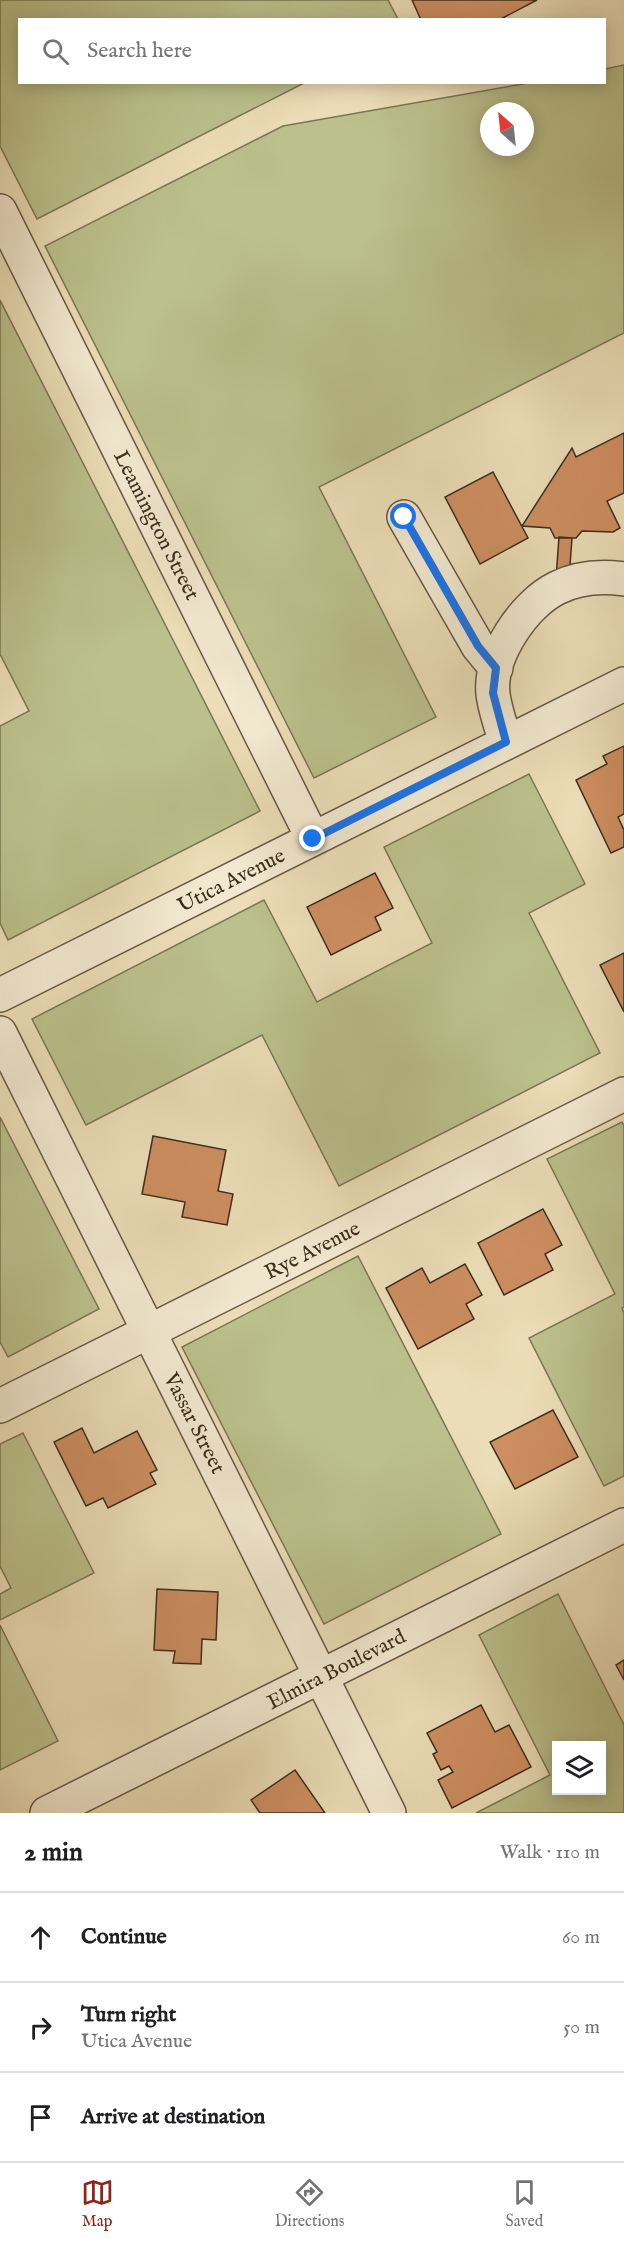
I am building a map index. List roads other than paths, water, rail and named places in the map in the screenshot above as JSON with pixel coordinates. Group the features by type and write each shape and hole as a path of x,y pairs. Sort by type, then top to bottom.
{"street":[{"name":"Leamington Street","path":"0,211 313,839"},
{"path":"404,517 478,646 496,668"},
{"path":"506,742 493,693 496,668 513,633 542,597 573,582 594,578 624,579"},
{"name":"Utica Avenue","path":"0,995 624,684"},
{"name":"Vassar Street","path":"0,1033 389,1813"},
{"name":"Rye Avenue","path":"0,1406 624,1094"},
{"name":"Elmira Boulevard","path":"47,1813 624,1525"}]}
